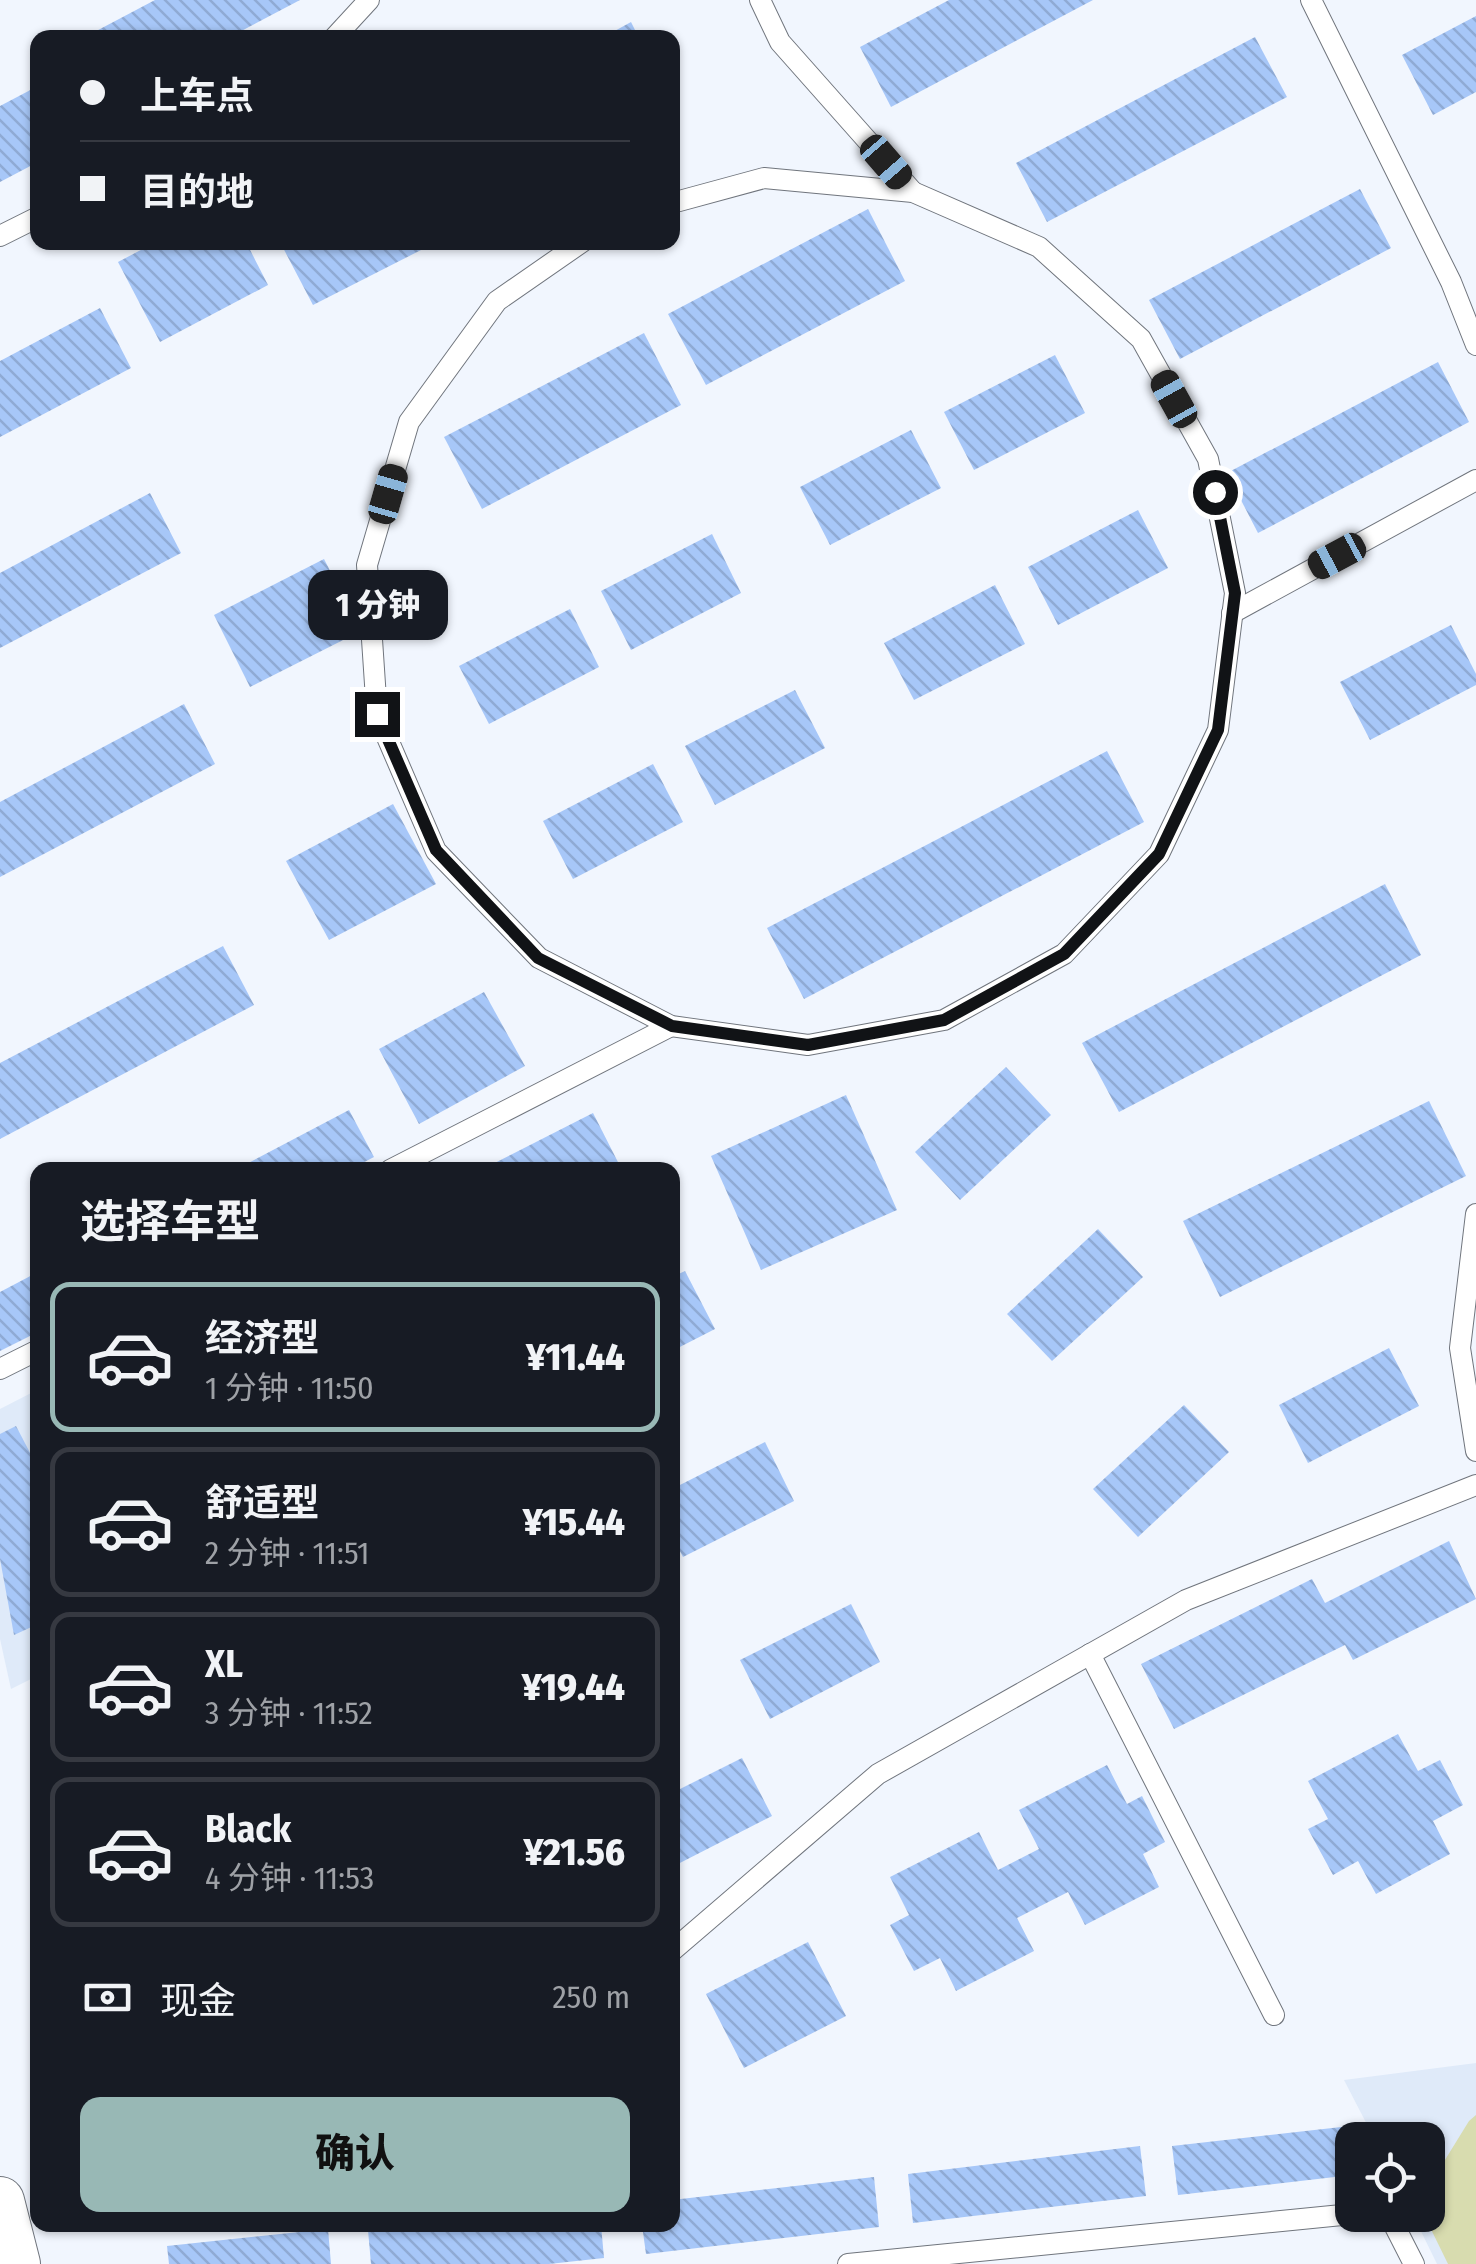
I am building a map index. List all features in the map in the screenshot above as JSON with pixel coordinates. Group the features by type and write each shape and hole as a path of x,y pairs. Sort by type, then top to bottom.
{"street":[{"path":"0,2201 16,2264"}],"lane":[{"path":"341,30 369,0"},
{"path":"760,0 780,42 913,192"},
{"path":"1310,0 1452,282 1476,345"},
{"path":"570,250 496,301 409,422 368,565 377,714 436,850 538,958 672,1026 808,1045 944,1020 1064,954 1159,854 1218,730 1235,593 1208,459 1140,339 1038,247 913,192 764,178 680,201"},
{"path":"0,236 30,220"},
{"path":"1232,613 1476,480"},
{"path":"406,1162 672,1026"},
{"path":"1476,1214 1460,1348 1476,1451"},
{"path":"0,1369 30,1354"},
{"path":"680,1944 878,1774 1186,1600 1476,1485"},
{"path":"1090,1654 1274,2015"},
{"path":"848,2264 1335,2216"},
{"path":"1398,2232 1414,2264"}],"shaded area":[{"path":"30,1394 30,1680 11,1689 0,1639 0,1409"},
{"path":"1476,2063 1476,2264 1437,2264 1421,2232 1445,2232 1445,2122 1366,2122 1344,2080"}],"green space":[{"path":"1476,2115 1476,2264 1448,2264 1432,2232 1445,2232 1445,2160"}],"building":[{"path":"155,0 300,0 243,30 98,30"},
{"path":"949,0 1093,0 891,107 860,47"},
{"path":"1476,16 1476,92 1433,115 1402,55"},
{"path":"631,22 635,30 616,30"},
{"path":"1255,37 1287,97 1047,222 1016,163"},
{"path":"30,90 30,166 0,182 0,106"},
{"path":"1360,189 1391,248 1180,359 1149,300"},
{"path":"868,209 905,281 706,385 668,314"},
{"path":"141,250 250,250 268,285 160,342 118,262"},
{"path":"284,250 421,250 313,305"},
{"path":"100,308 131,368 0,437 0,361"},
{"path":"644,333 681,405 482,509 444,437"},
{"path":"1055,355 1085,413 974,470 944,412"},
{"path":"1438,362 1469,422 1258,533 1227,473"},
{"path":"911,430 941,488 830,545 800,487"},
{"path":"150,493 181,553 0,648 0,573"},
{"path":"1138,510 1168,568 1058,625 1028,567"},
{"path":"712,534 741,593 631,650 601,591"},
{"path":"324,559 361,631 250,687 214,615"},
{"path":"995,585 1025,644 914,700 884,643"},
{"path":"570,609 599,667 489,724 459,666"},
{"path":"1451,625 1476,674 1476,685 1370,740 1340,682"},
{"path":"795,690 825,748 715,805 685,746"},
{"path":"184,704 215,764 0,877 0,802"},
{"path":"1107,751 1144,822 804,999 767,928"},
{"path":"653,764 683,822 573,879 543,821"},
{"path":"393,804 436,884 329,940 286,861"},
{"path":"1385,884 1421,955 1119,1112 1082,1043"},
{"path":"223,946 254,1005 0,1139 0,1063"},
{"path":"484,992 525,1066 419,1124 379,1049"},
{"path":"1006,1067 1051,1115 960,1200 915,1152"},
{"path":"846,1095 897,1210 761,1270 711,1156"},
{"path":"1429,1101 1466,1176 1220,1297 1183,1221"},
{"path":"349,1110 374,1157 364,1162 250,1162"},
{"path":"593,1113 618,1162 497,1162"},
{"path":"1098,1229 1143,1277 1052,1361 1007,1314"},
{"path":"685,1271 715,1329 680,1347 680,1273"},
{"path":"30,1276 30,1336 0,1351 0,1292"},
{"path":"1389,1348 1419,1406 1308,1463 1279,1405"},
{"path":"1184,1405 1229,1452 1138,1537 1093,1489"},
{"path":"16,1426 30,1453 30,1628 14,1635 0,1559 0,1434"},
{"path":"765,1442 794,1501 683,1557 680,1485"},
{"path":"1449,1541 1476,1599 1353,1660 1345,1645 1174,1729 1141,1664 1312,1579 1325,1603"},
{"path":"851,1604 880,1662 770,1719 740,1660"},
{"path":"1398,1734 1418,1771 1440,1760 1463,1805 1433,1821 1450,1854 1376,1894 1358,1861 1333,1875 1308,1829 1328,1819 1308,1781"},
{"path":"742,1758 772,1816 680,1863 680,1789"},
{"path":"1107,1765 1127,1804 1142,1796 1165,1842 1143,1854 1159,1887 1085,1925 1068,1892 1017,1918 1034,1951 956,1991 940,1958 914,1971 890,1925 909,1915 890,1877 979,1832 998,1870 1039,1849 1019,1810"},
{"path":"808,1942 846,2016 744,2068 706,1994"},
{"path":"1335,2128 1335,2177 1178,2195 1172,2146"},
{"path":"1140,2146 1146,2196 913,2223 908,2174"},
{"path":"874,2177 879,2227 646,2254 643,2232 680,2232 680,2199"},
{"path":"328,2232 331,2264 169,2264 167,2246"},
{"path":"368,2232 602,2232 604,2258 549,2264 371,2264"}],"route":[{"path":"377,714 436,850 538,958 672,1026 808,1045 944,1020 1064,954 1159,854 1218,730 1235,593 1215,492"}]}
